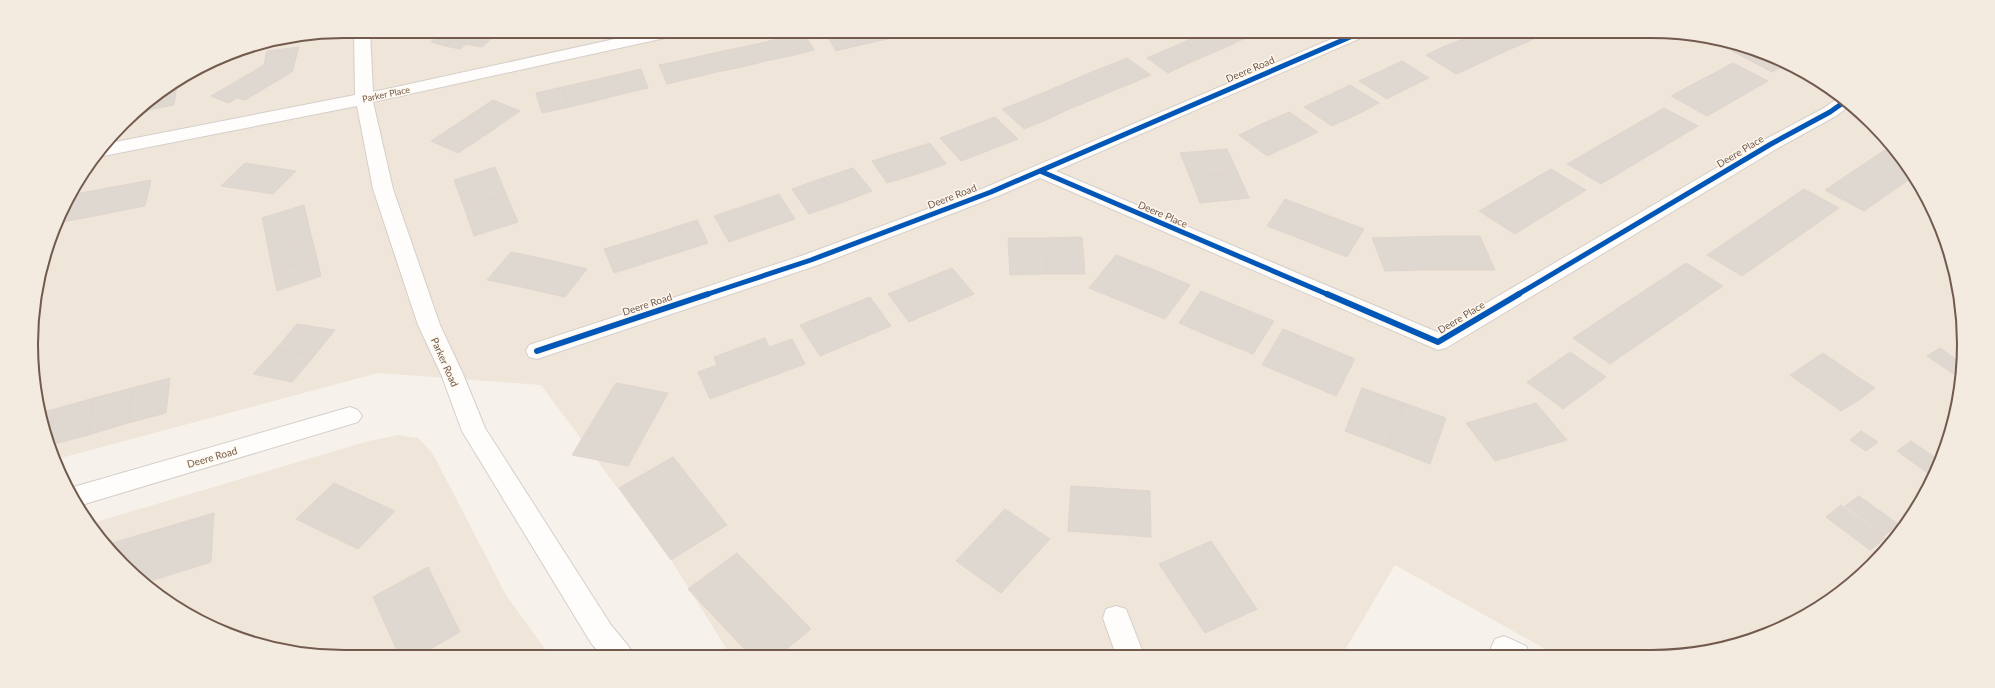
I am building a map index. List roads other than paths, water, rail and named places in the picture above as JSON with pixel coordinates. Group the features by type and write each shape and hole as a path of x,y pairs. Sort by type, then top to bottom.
{"street":[{"name":"Parker Road","path":"362,38 364,99 383,189 429,325 452,374 474,431 601,634 614,650"},
{"name":"Parker Place","path":"108,149 364,99 642,38"},
{"name":"Deere Road","path":"537,351 811,260 992,192 1348,38"},
{"name":"Deere Place","path":"1040,171 1438,342 1840,104"},
{"name":"Deere Road","path":"78,496 350,416"},
{"path":"1116,618 1128,650"}]}
